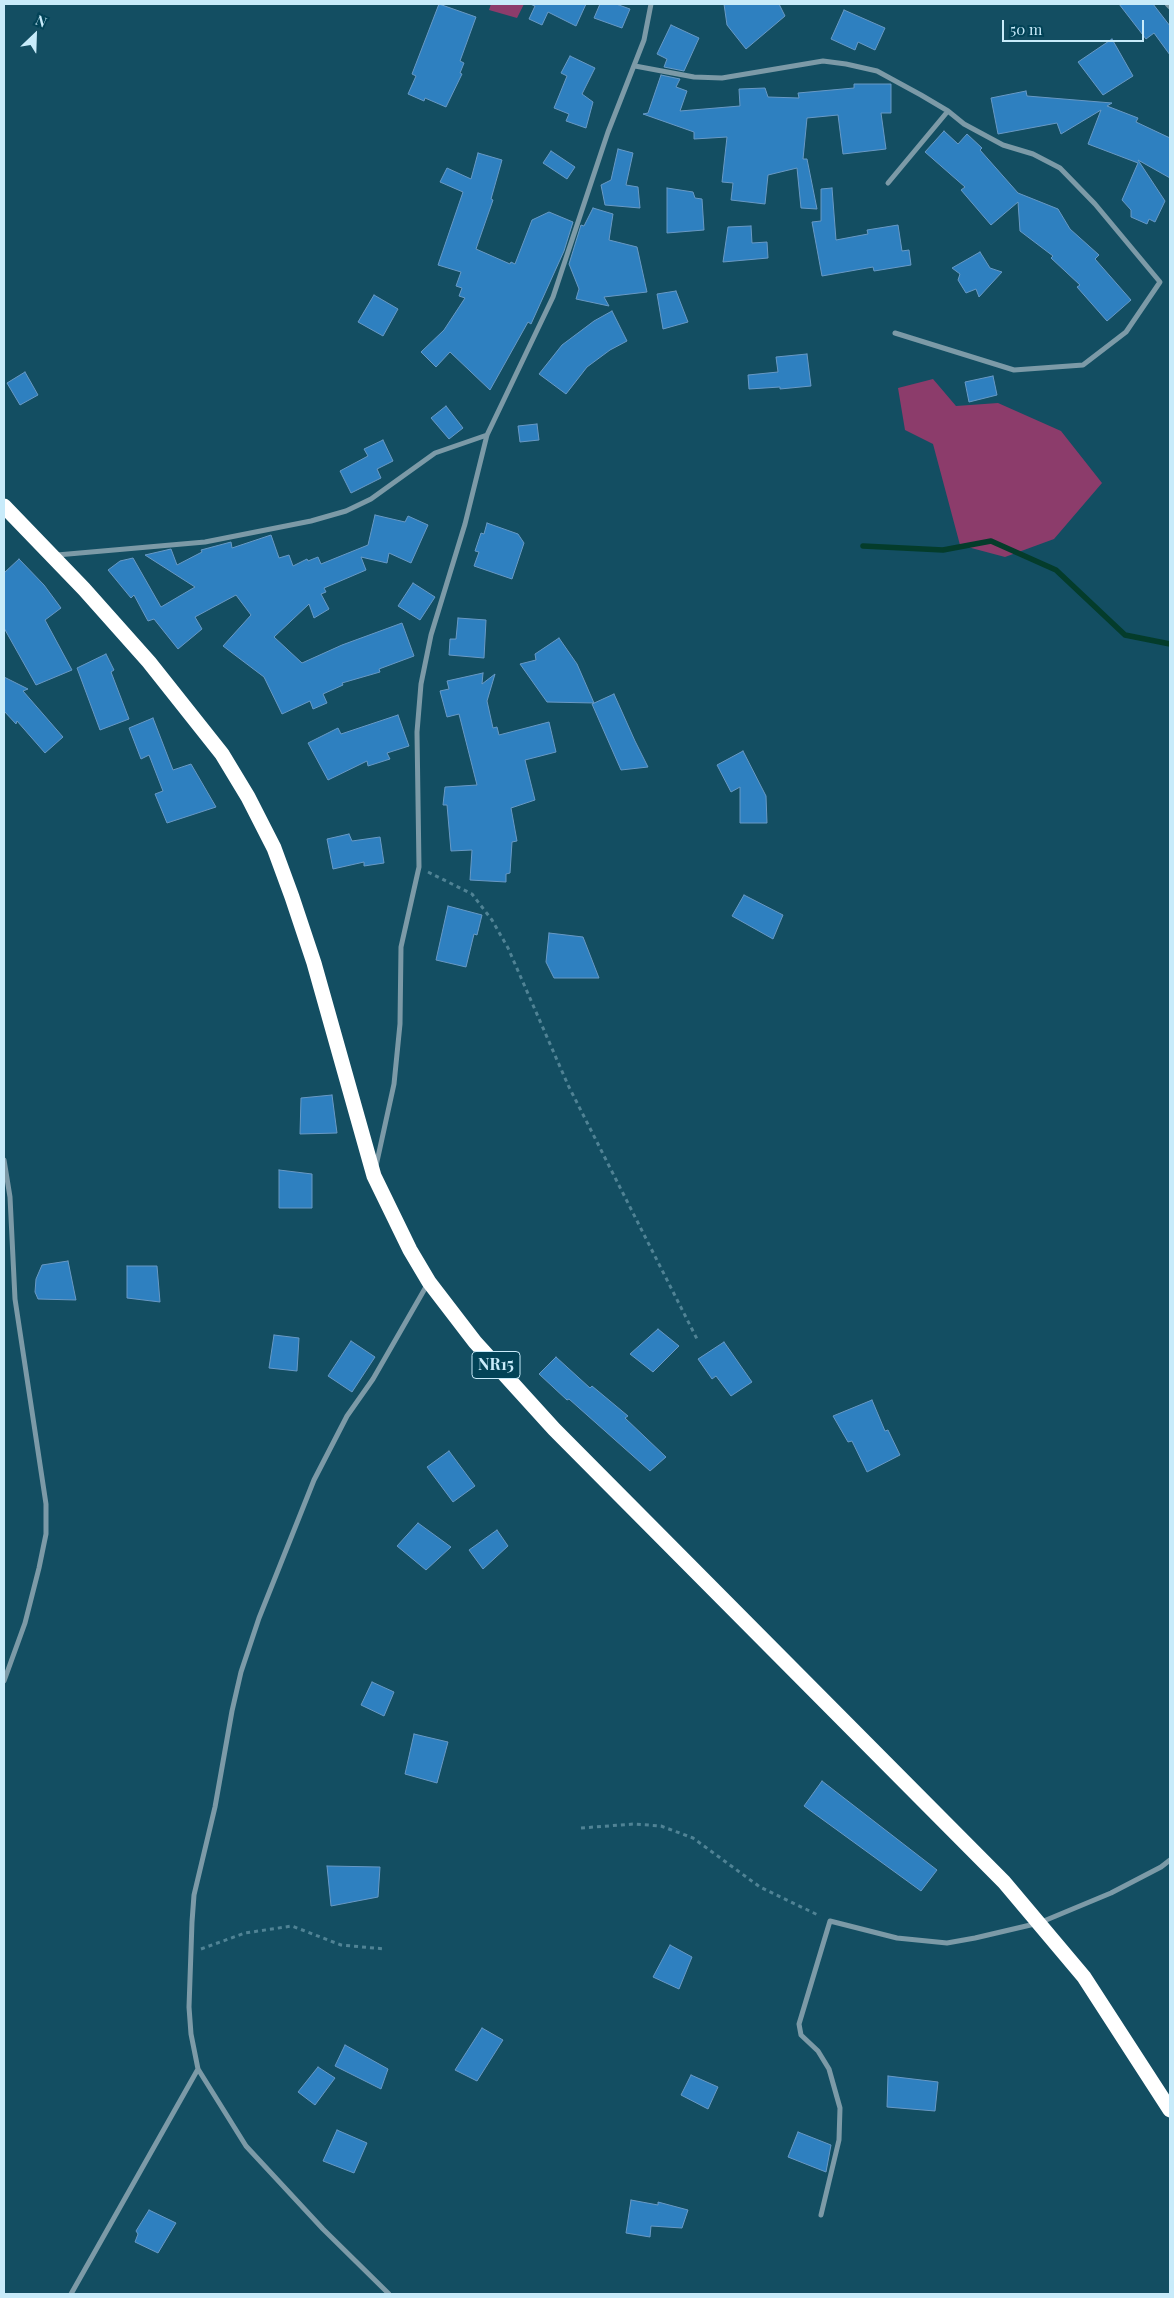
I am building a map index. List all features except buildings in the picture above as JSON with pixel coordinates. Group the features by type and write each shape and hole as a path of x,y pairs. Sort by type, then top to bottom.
{"highway":[{"name":"NR15","path":"4,506 150,662 222,754 248,797 274,848 314,963 374,1176 410,1250 429,1282 475,1342 554,1429 1004,1882 1084,1977 1170,2110"}],"street":[{"path":"374,1176 394,1084 400,1024 401,947 419,867 417,732 421,684 431,635 465,524 487,435 552,298 608,132 644,40 651,4"},
{"path":"635,66 694,77 722,78 823,61 877,71 948,111 964,124 1002,145 1033,154 1060,168 1095,204 1160,282 1126,332 1083,365 1014,370 895,333"},
{"path":"888,183 948,111"},
{"path":"52,556 205,542 311,521 346,510 372,499 435,453 487,435"},
{"path":"4,1160 10,1197 15,1299 46,1504 46,1534 39,1568 25,1623 4,1681"},
{"path":"389,2294 323,2229 246,2146 198,2069 191,2034 189,2007 191,1953 193,1913 198,1876 215,1807 241,1672 259,1618 314,1480 347,1416 373,1379 429,1282"},
{"path":"821,2215 839,2140 840,2108 829,2069 818,2051 801,2035 800,2024 830,1921 897,1938 947,1943 1039,1923 1111,1893 1161,1868 1170,1860"},
{"path":"71,2294 198,2069"}],"path":[{"path":"419,867 472,894 492,920 508,948 568,1085 697,1339"},
{"path":"581,1828 634,1824 661,1826 693,1838 760,1888 830,1921"},
{"path":"191,1953 244,1933 292,1926 341,1945 385,1949"}],"shaded area":[{"path":"491,4 524,4 517,18 489,10"},
{"path":"933,379 956,406 998,403 1061,431 1102,483 1054,539 1005,557 960,545 933,444 905,430 898,388"}],"waterway":[{"path":"863,546 943,550 991,541 1056,570 1125,635 1170,644"}]}
